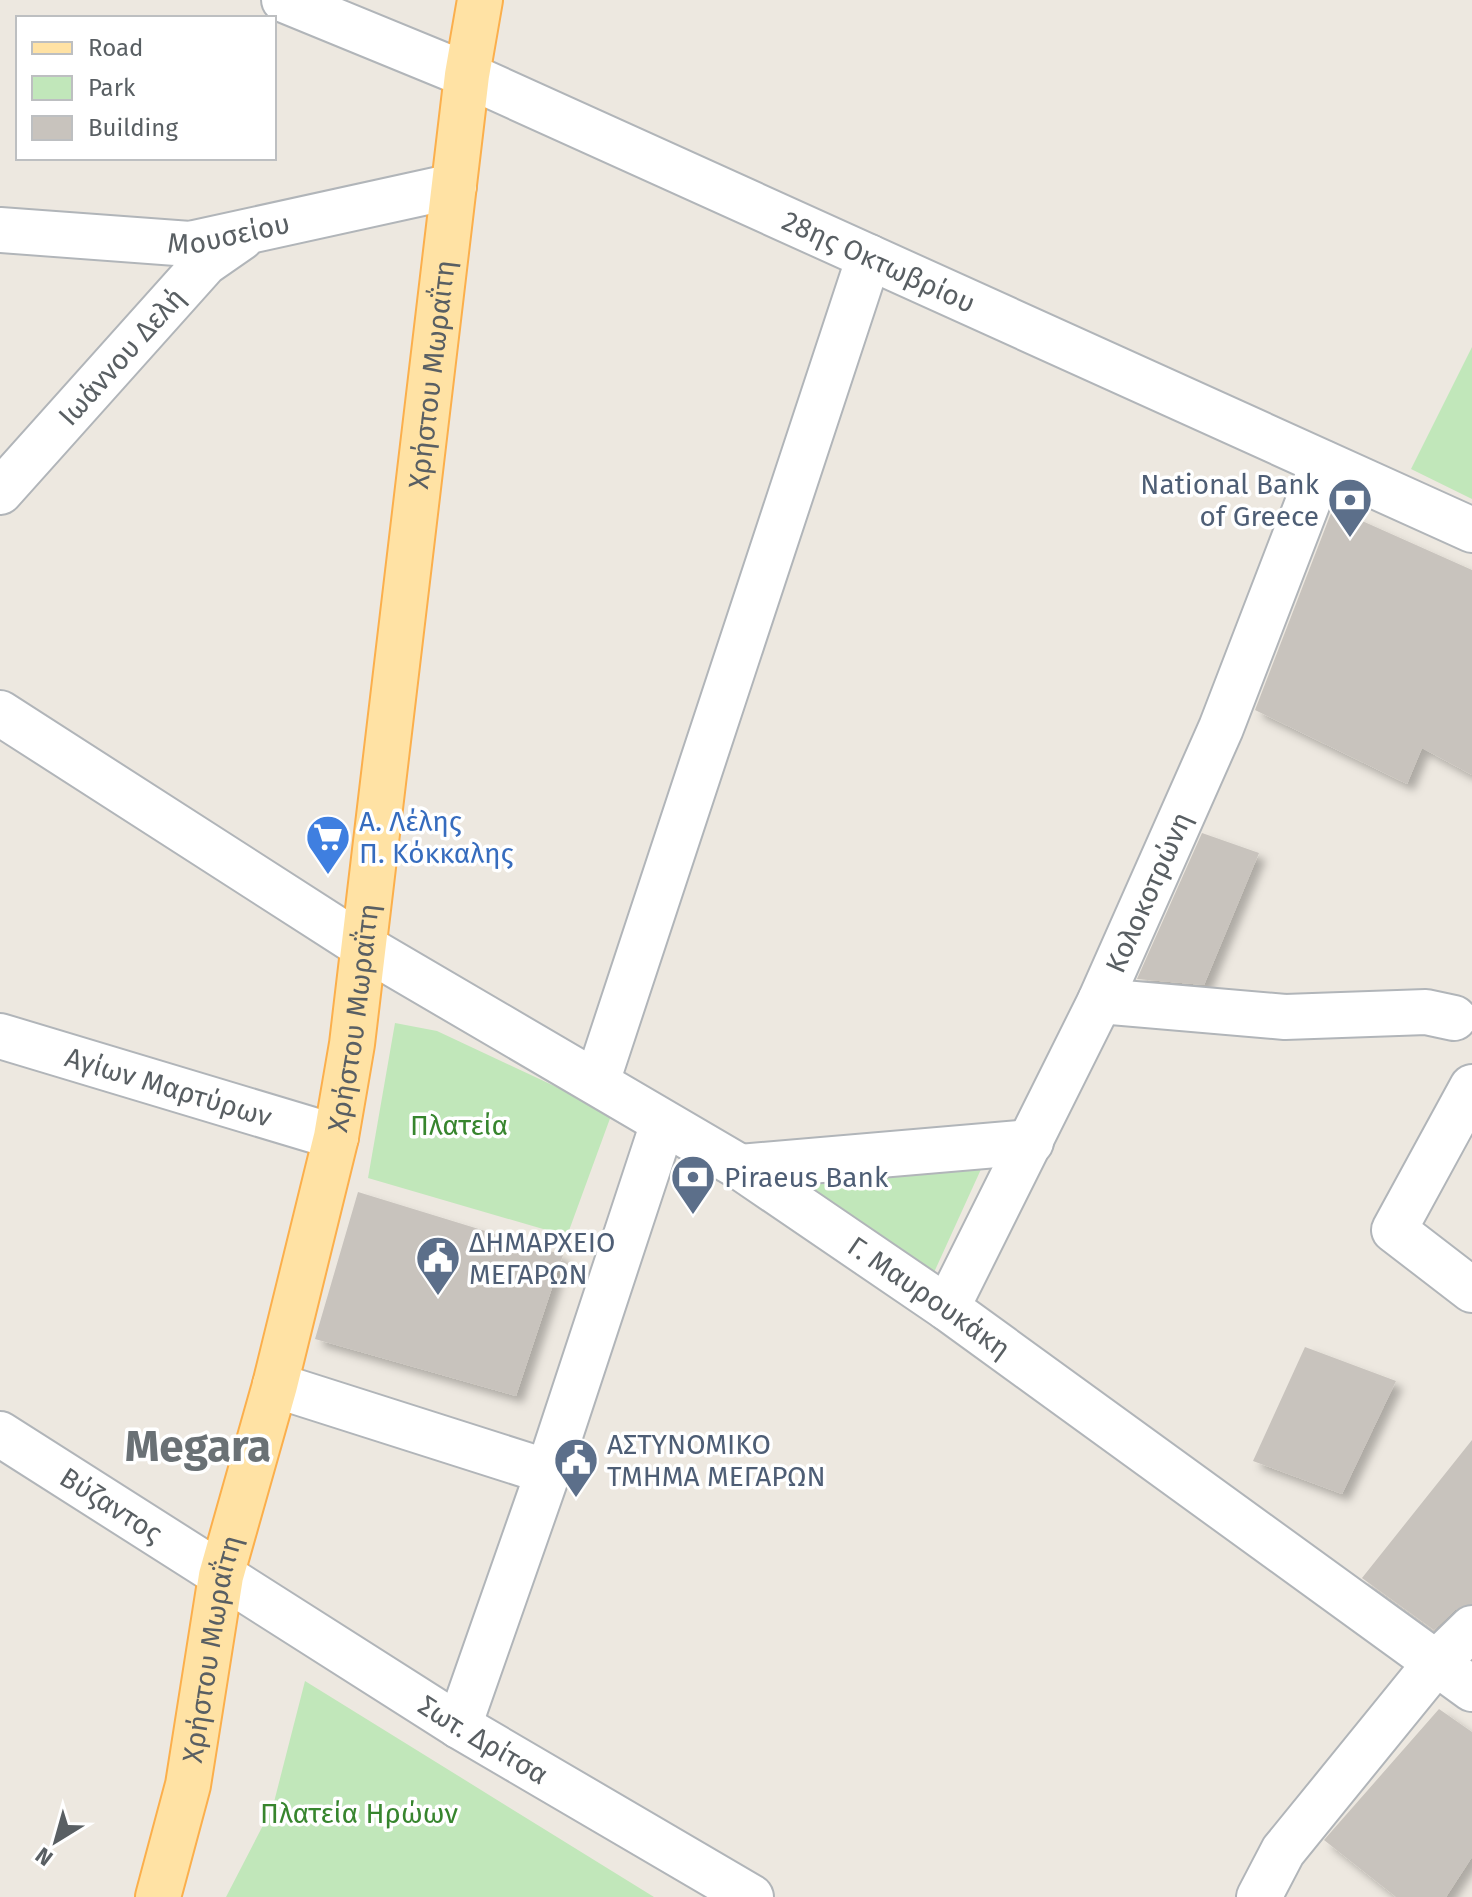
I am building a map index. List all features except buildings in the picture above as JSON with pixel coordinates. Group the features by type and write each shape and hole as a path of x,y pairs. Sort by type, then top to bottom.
{"main road":[{"name":"Χρήστου Μωραΐτη","path":"158,1897 188,1785 221,1576 275,1385 336,1137 352,1044 361,945 467,75 480,0"}],"street":[{"name":"28ης Οκτωβρίου","path":"284,0 467,75 1472,530"},
{"name":"Μουσείου","path":"0,230 190,244 454,186"},
{"name":"Ιωάννου Δελή","path":"0,492 205,263 253,230"},
{"path":"597,1082 869,257"},
{"name":"Κολοκοτρώνη","path":"947,1308 1100,1001 1221,728 1323,463"},
{"name":"Γ. Μαυρουκάκη","path":"0,713 361,945 740,1167 947,1308 1472,1689"},
{"path":"1100,1001 1285,1017 1426,1012 1454,1018"},
{"name":"Αγίων Μαρτύρων","path":"0,1036 336,1137"},
{"path":"1472,1087 1394,1230 1472,1290"},
{"path":"459,1726 548,1472 663,1123"},
{"path":"740,1167 1031,1142"},
{"path":"275,1385 548,1472"},
{"name":"Βύζαντος","path":"0,1434 221,1576"},
{"name":"Σωτ. Δρίτσα","path":"221,1576 459,1726 751,1897"},
{"path":"1259,1897 1283,1851 1435,1664 1472,1628"}],"green space":[{"path":"1472,347 1472,499 1411,469"},
{"name":"Πλατεία","path":"395,1023 437,1031 612,1113 567,1236 368,1178"},
{"path":"982,1167 926,1290 799,1201 809,1177"},
{"name":"Πλατεία Ηρώων","path":"305,1681 654,1897 226,1897 273,1806"}],"place":[{"name":"National Bank of Greece","path":"1350,539"},
{"name":"Α. Λέλης Π. Κόκκαλης","path":"328,876"},
{"name":"Piraeus Bank","path":"693,1216"},
{"name":"ΔΗΜΑΡΧΕΙΟ ΜΕΓΑΡΩΝ","path":"438,1297"},
{"name":"ΑΣΤΥΝΟΜΙΚΟ ΤΜΗΜΑ ΜΕΓΑΡΩΝ","path":"576,1499"}],"district":[{"name":"Megara","path":"198,1446"}]}
